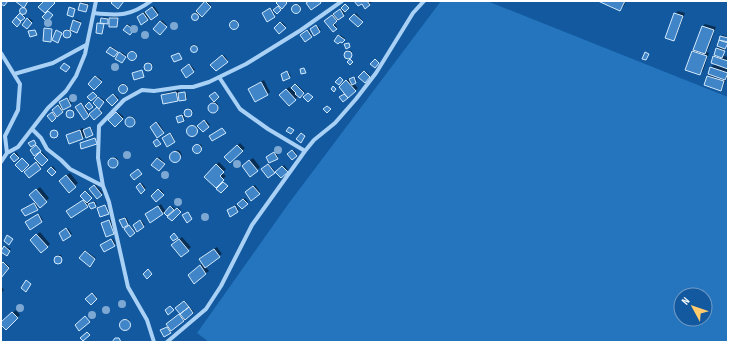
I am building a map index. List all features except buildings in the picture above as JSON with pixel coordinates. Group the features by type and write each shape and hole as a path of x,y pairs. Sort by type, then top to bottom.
{"street":[{"path":"1,162 7,153 18,147 48,108 66,91 76,76 85,54 96,1"},
{"path":"94,13 110,15 132,13 151,1"},
{"path":"154,342 147,320 128,288 98,158 99,126 124,100 142,90 154,91 193,87 209,82 246,64 301,30 342,1"},
{"path":"167,342 206,309 221,286 252,225 314,140 335,123 376,73 414,13 424,1"},
{"path":"14,74 53,63 86,45"},
{"path":"1,53 20,84 18,110 5,136 7,153"},
{"path":"219,77 240,109 268,129 305,152"},
{"path":"32,129 42,138 47,149 70,169 104,186"}],"shaded area":[{"path":"441,1 487,1 728,97 728,342 209,342 197,333 289,203"}]}
